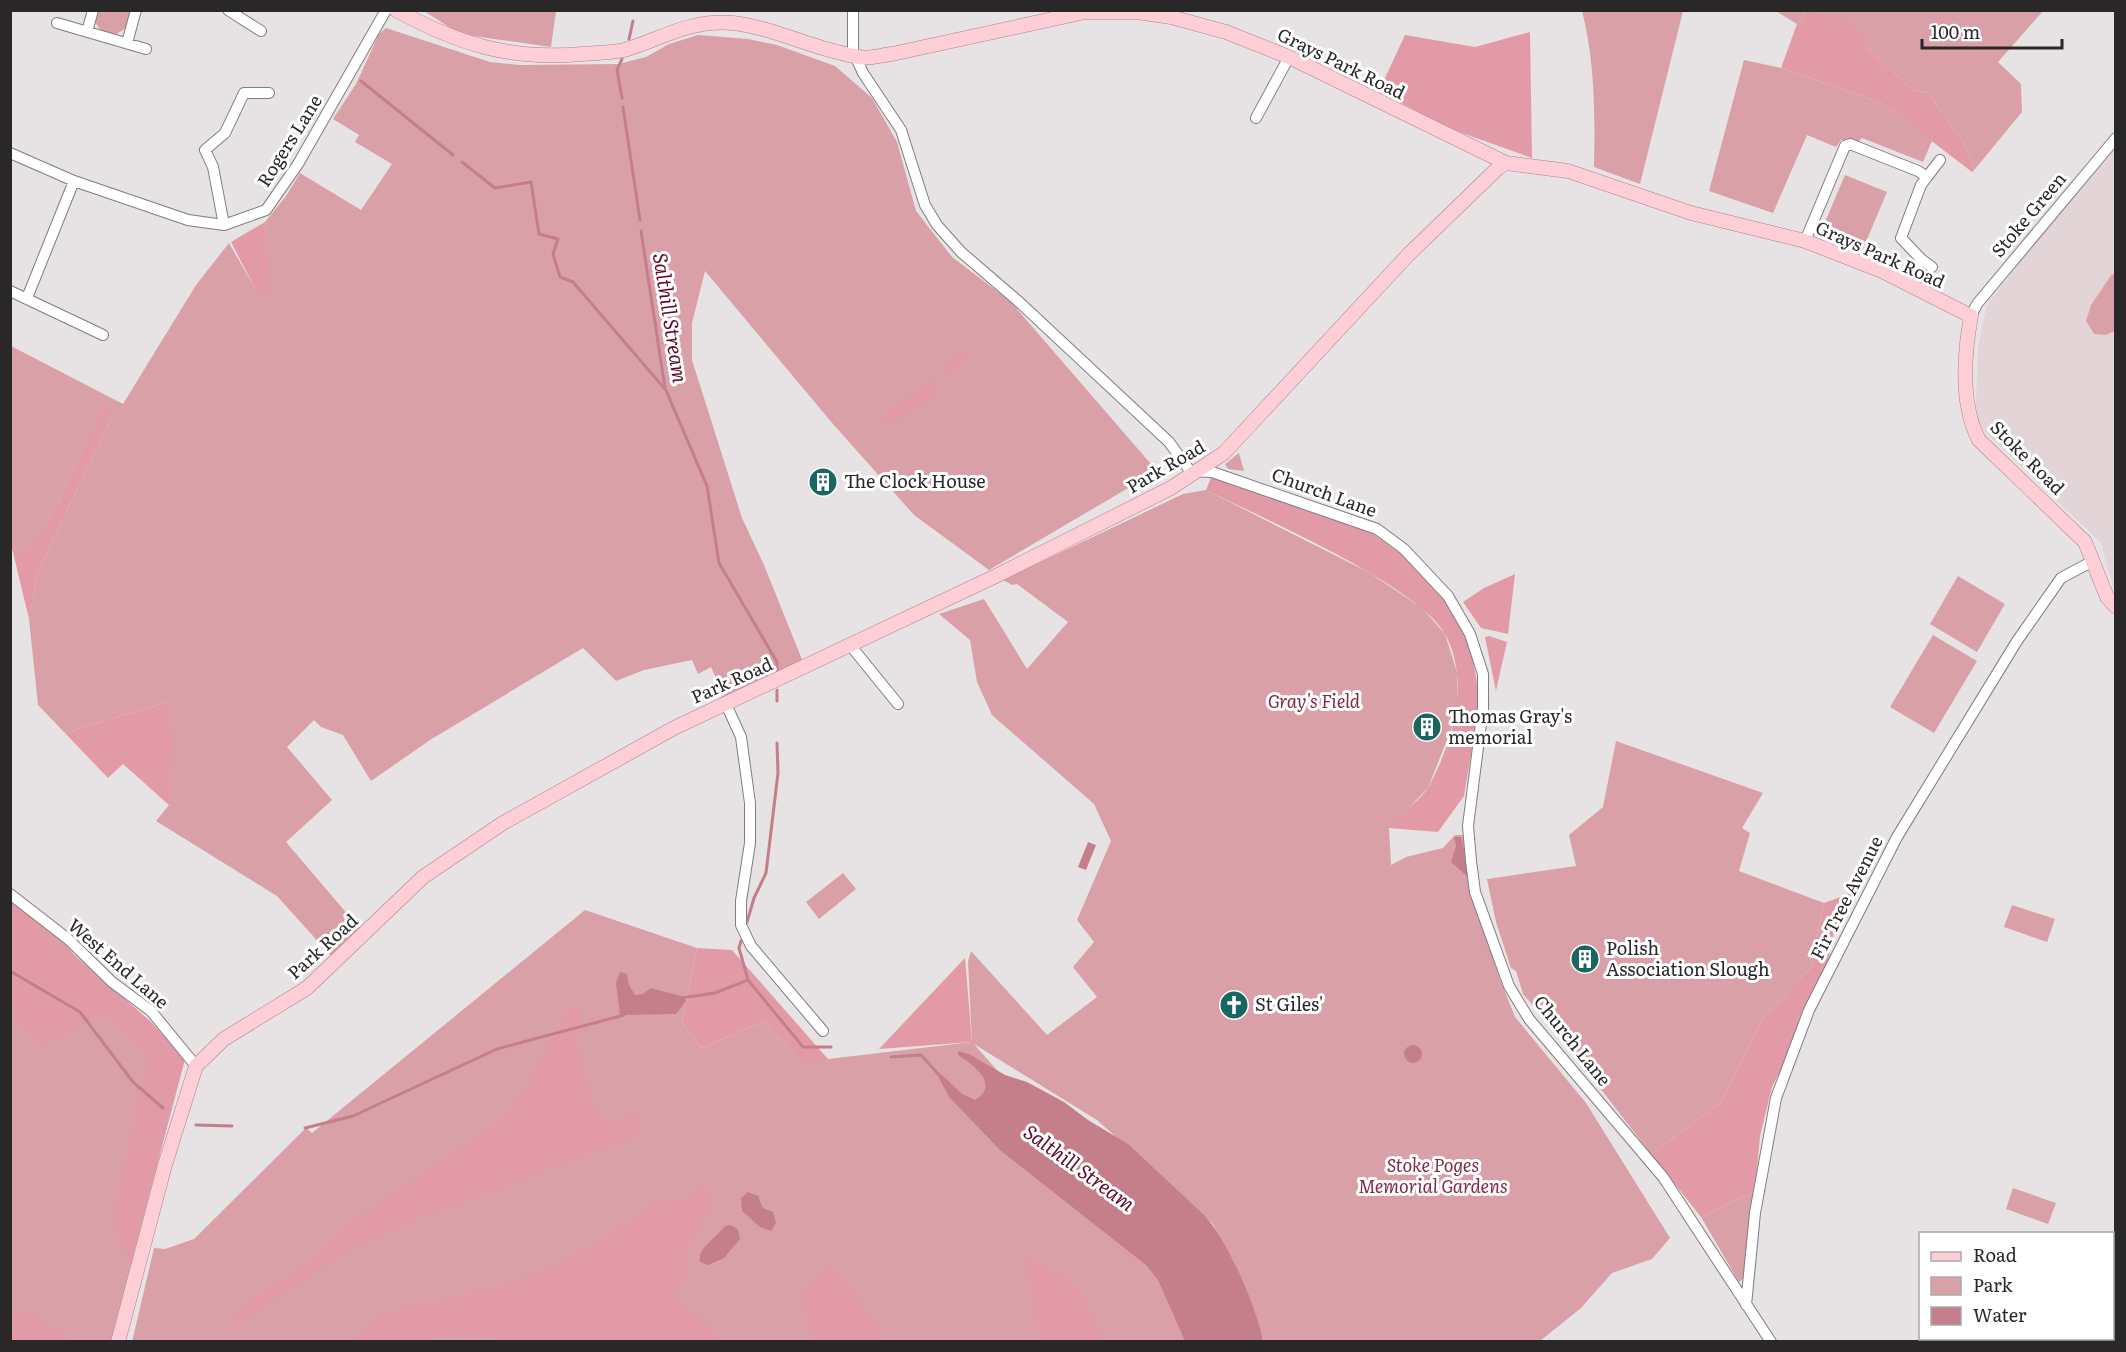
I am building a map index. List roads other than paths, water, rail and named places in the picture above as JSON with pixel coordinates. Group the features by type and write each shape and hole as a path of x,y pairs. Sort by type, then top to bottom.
{"main road":[{"name":"Grays Park Road","path":"396,10 451,38 500,52 542,56 622,50 674,29 710,23 733,23 857,56 892,54 1085,12 1137,12 1171,17 1226,32 1289,57 1506,163 1568,171 1691,213 1805,241 1907,283 1971,316"},
{"name":"Park Road","path":"118,1341 165,1165 196,1066 224,1039 308,988 423,877 503,823 725,702 767,686 998,575 1171,488 1197,472 1224,453 1408,255 1498,168 1506,163"},
{"name":"Stoke Road","path":"1971,316 1967,400 1969,422 1979,440 2085,542 2107,597 2115,607"}],"street":[{"path":"87,32 93,10"},
{"path":"127,43 136,10"},
{"path":"228,10 261,31"},
{"name":"Rogers Lane","path":"10,153 74,181 188,220 224,225 266,210 298,164 387,10"},
{"path":"853,10 858,62 901,130 925,205 937,225 961,252 1018,301 1169,442 1190,471 1197,472"},
{"path":"57,23 146,49"},
{"path":"1256,118 1289,57"},
{"path":"224,225 213,167 205,150 225,133 244,93 269,93"},
{"name":"Stoke Green","path":"1971,316 1977,304 2020,250 2115,138"},
{"path":"1805,241 1845,146 1850,144 1856,146 1927,177"},
{"path":"1932,267 1901,238 1921,185 1940,160"},
{"path":"27,298 74,181"},
{"path":"1907,283 1921,259"},
{"path":"10,291 103,335"},
{"name":"Church Lane","path":"1197,472 1212,472 1377,529 1404,549 1448,596 1470,634 1483,674 1483,708 1468,826 1475,892 1509,986 1529,1019 1662,1177 1771,1341"},
{"name":"Fir Tree Avenue","path":"1746,1305 1755,1213 1776,1098 1809,1010 1897,837 2017,641 2061,578 2094,561"},
{"path":"850,645 898,704"},
{"path":"725,702 741,737 750,803 750,843 741,901 741,925 751,946 823,1031"},
{"name":"West End Lane","path":"10,894 68,939 112,982 151,1011 196,1066"}],"water":[{"path":"1454,837 1461,837 1470,879 1451,862 1456,846"},
{"path":"1088,842 1096,845 1086,870 1078,867"},
{"path":"620,972 627,974 629,985 635,995 643,994 651,988 685,997 686,1001 676,1014 620,1015 616,983"},
{"path":"1413,1045 1419,1048 1422,1054 1419,1060 1413,1063 1407,1060 1404,1054 1407,1048"},
{"path":"958,1051 969,1054 1005,1075 1027,1082 1064,1102 1088,1120 1128,1144 1203,1214 1222,1239 1240,1274 1263,1341 1185,1341 1158,1280 1146,1265 1001,1151 949,1097 937,1074 942,1075 962,1094 975,1100 985,1088 982,1075 958,1055"},
{"path":"748,1192 758,1196 763,1208 773,1212 776,1223 771,1231 760,1227 742,1211 741,1198"},
{"path":"730,1225 738,1229 740,1239 724,1258 708,1265 700,1262 704,1247 725,1226"}],"waterway":[{"name":"Salthill Stream","path":"629,39 633,21"},
{"name":"Salthill Stream","path":"622,59 617,70 622,98"},
{"path":"361,81 453,155"},
{"name":"Salthill Stream","path":"623,107 640,220"},
{"path":"462,162 495,188 531,182 539,234 558,239 553,254 560,277 573,282 664,388"},
{"name":"Salthill Stream","path":"641,231 665,388 707,486 719,563 777,662 777,673"},
{"name":"Salthill Stream","path":"777,690 777,701"},
{"name":"Salthill Stream","path":"747,922 754,898 766,873 778,773 777,743"},
{"name":"Salthill Stream","path":"741,941 739,948 748,980 803,1047 831,1047"},
{"path":"10,971 80,1012 133,1082 163,1108"},
{"path":"681,998 715,993 748,980"},
{"path":"305,1128 353,1116 497,1049 624,1015"},
{"name":"Salthill Stream","path":"891,1057 921,1055 940,1076"},
{"path":"196,1125 232,1126"}],"place":[{"name":"The Clock House","path":"823,482"},
{"name":"Thomas Gray's memorial","path":"1427,727"},
{"name":"Polish Association Slough","path":"1585,959"},
{"name":"St Giles'","path":"1234,1005"}],"park label":[{"name":"Gray's Field","path":"1314,702"},
{"name":"Stoke Poges Memorial Gardens","path":"1433,1176"}]}
